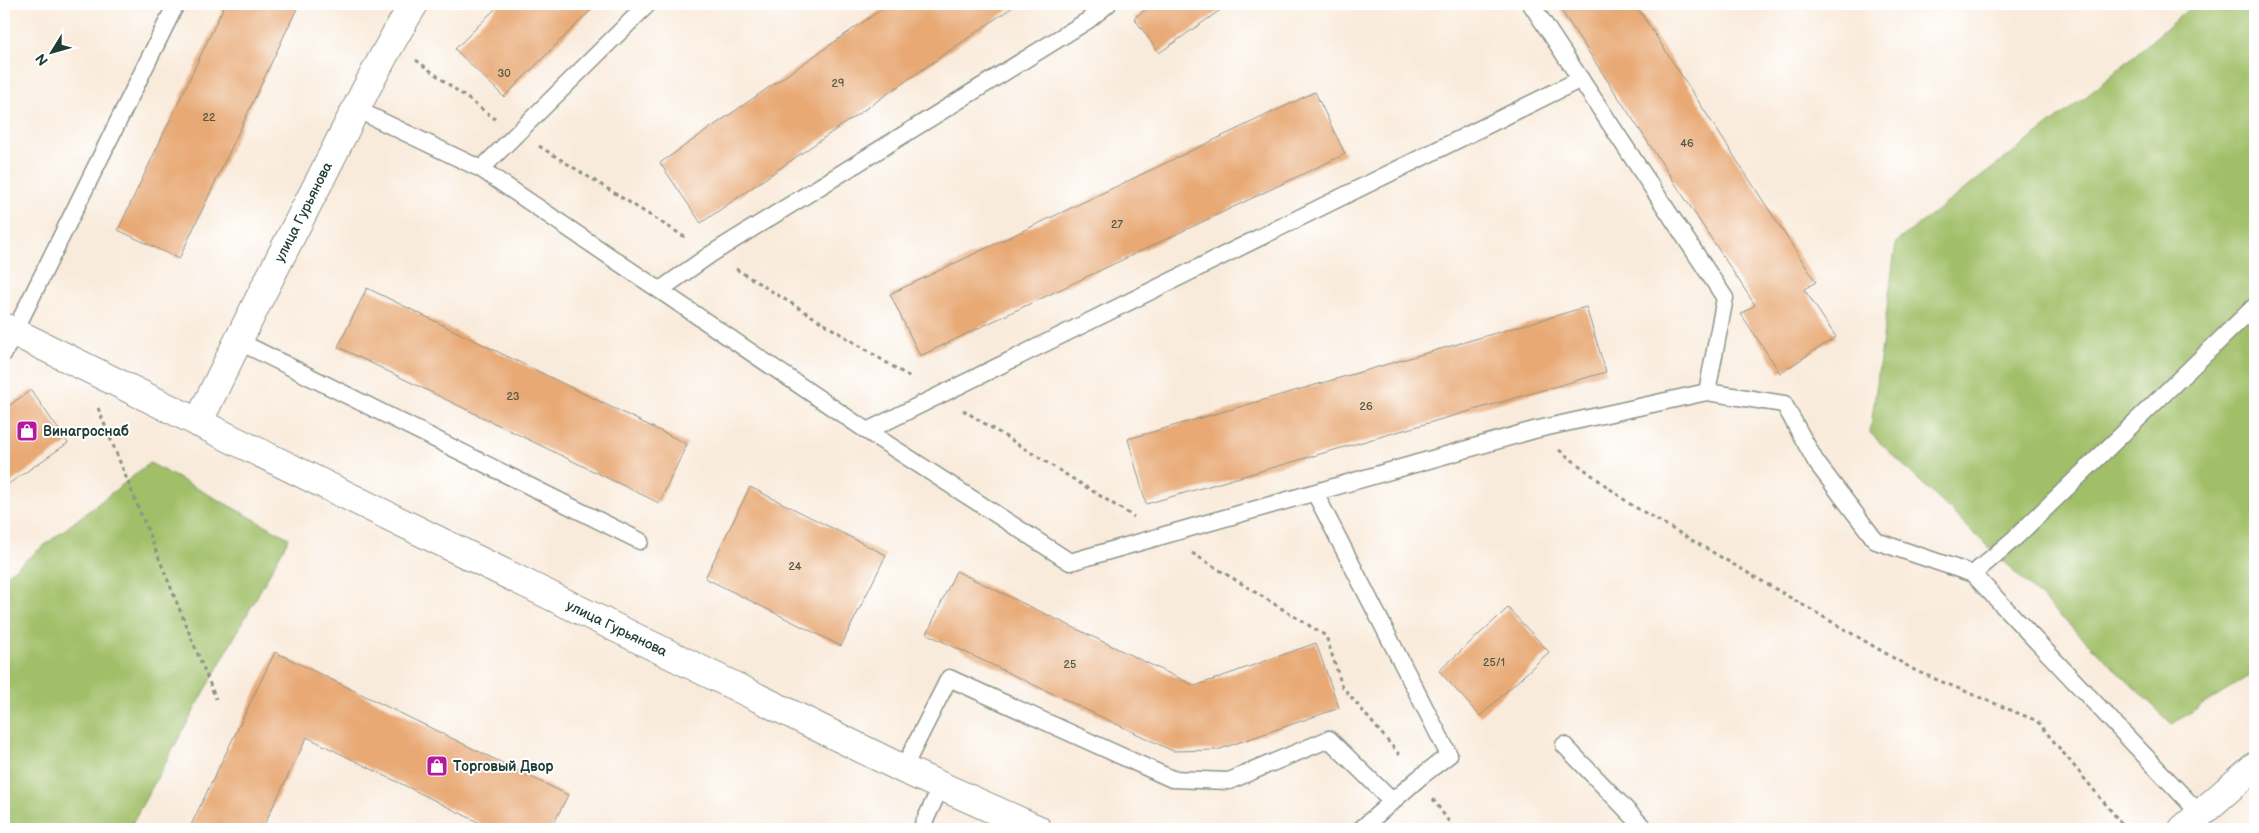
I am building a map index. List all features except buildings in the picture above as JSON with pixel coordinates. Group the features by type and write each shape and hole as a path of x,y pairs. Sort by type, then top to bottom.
{"street":[{"name":"улица Гурьянова","path":"198,422 391,41 414,4"},
{"name":"улица Гурьянова","path":"8,338 80,364 903,769 1037,829"},
{"path":"2191,822 2255,766"}],"lane":[{"path":"8,338 176,4"},
{"path":"481,170 648,4"},
{"path":"660,290 711,254 1087,21 1108,4"},
{"path":"1531,4 1725,298 1707,392"},
{"path":"867,431 1581,79"},
{"path":"356,109 481,170 867,431 1070,562 1534,430 1707,392 1784,404 1816,462 1876,541 1973,574 2191,822"},
{"path":"1973,574 2016,537 2255,306"},
{"path":"238,341 640,541"},
{"path":"1314,493 1450,755 1419,778 1361,829"},
{"path":"903,769 949,678 1172,780 1229,781 1329,739 1393,802"},
{"path":"1564,745 1646,829"},
{"path":"921,829 941,786"}],"path":[{"path":"80,364 216,699"},
{"path":"1534,430 1630,504 1908,666 2038,721 2126,829"}],"green space":[{"path":"2194,4 2255,4 2255,672 2172,724 1870,433 1896,242 2092,92"},
{"path":"150,463 289,538 129,829 4,829 4,577"}],"place":[{"name":"Винагроснаб","path":"27,431"},
{"name":"Торговый Двор","path":"437,766"}]}
